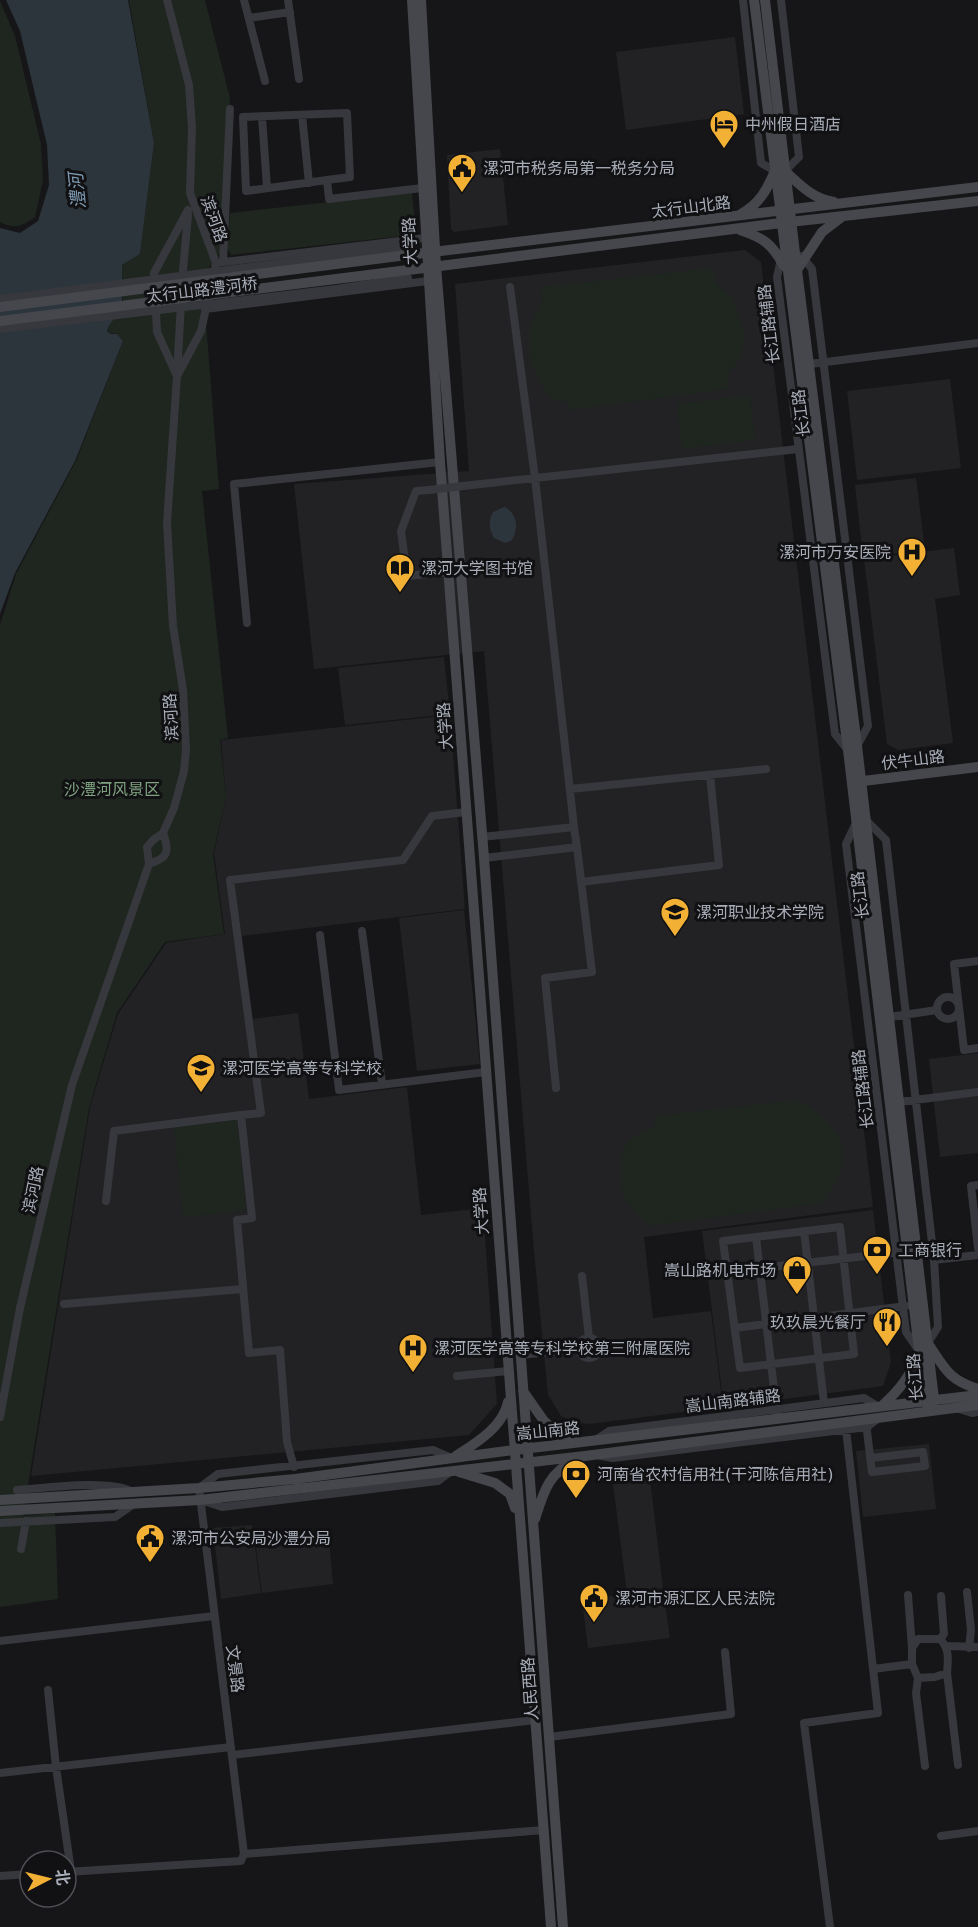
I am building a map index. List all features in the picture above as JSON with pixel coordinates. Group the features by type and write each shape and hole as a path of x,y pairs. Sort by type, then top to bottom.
{"main road":[{"name":"大学路","path":"412,0 425,238 431,252"},
{"name":"大学路","path":"421,0 431,267 484,858 527,1449"},
{"name":"长江路","path":"754,0 780,171"},
{"name":"长江路","path":"765,0 785,216 786,253 792,270 810,364 852,748"},
{"path":"736,217 753,207 780,171 823,200 843,203"},
{"name":"太行山北路","path":"408,274 431,267 737,230 843,203 978,187"},
{"name":"太行山北路","path":"406,251 431,252 736,217 843,216 978,201"},
{"path":"737,230 760,237 773,249 786,253 792,270 805,259 822,232 843,216"},
{"name":"太行山路澧河桥","path":"0,307 182,280 406,251"},
{"name":"大学路","path":"431,267 428,281 440,462 514,1450"},
{"name":"长江路","path":"792,270 861,821 890,1017 899,1102 908,1306 930,1400"},
{"name":"太行山路澧河桥","path":"0,321 181,303 408,274"},
{"name":"伏牛山路","path":"856,782 978,767"},
{"name":"长江路","path":"861,821 907,1251 928,1343 931,1411"},
{"path":"499,1248 512,1248"},
{"path":"928,1343 949,1375 974,1387"},
{"path":"879,1409 902,1388 919,1351"},
{"path":"452,1458 484,1437 506,1413 510,1390"},
{"path":"522,1390 544,1421 560,1436 588,1442"},
{"name":"嵩山南路","path":"199,1494 452,1458 588,1442 777,1414 879,1409 931,1411 978,1395"},
{"name":"嵩山南路","path":"122,1499 199,1494 529,1463 866,1423 879,1409 930,1400 978,1405"},
{"name":"人民西路","path":"527,1449 563,1927"},
{"name":"人民西路","path":"514,1450 551,1927"},
{"path":"533,1525 546,1485 562,1467 589,1455"},
{"path":"453,1470 495,1483 510,1494 520,1523"},
{"path":"0,1500 122,1499"},
{"path":"0,1511 122,1499"},
{"path":"544,1830 555,1830"}],"street":[{"name":"滨河路","path":"0,1417 23,1298 72,1085 149,864 147,847 164,833 174,808 184,771 186,750 183,690 172,614 167,522 177,376 201,331 219,262 190,193 192,128 189,85 167,0"},
{"path":"244,0 265,81"},
{"path":"288,0 299,80"},
{"path":"743,0 762,163 780,171 799,157 781,0"},
{"path":"249,18 290,12"},
{"path":"231,109 219,262 425,238"},
{"path":"347,113 350,177 246,191 243,117 302,115 347,113"},
{"path":"302,115 309,183"},
{"path":"262,117 267,188"},
{"path":"327,180 329,199 422,188"},
{"path":"182,280 190,193"},
{"path":"177,376 157,332 154,273 188,210"},
{"path":"786,253 805,259 812,269 868,726 852,748"},
{"name":"长江路辅路","path":"786,253 777,277 835,734 852,748"},
{"name":"太行山路澧河桥","path":"0,329 181,303 206,307 408,274"},
{"name":"太行山路澧河桥","path":"0,299 182,280"},
{"path":"206,307 428,281"},
{"path":"510,288 535,478 592,972 544,978 556,1088"},
{"path":"177,376 181,303"},
{"path":"810,364 978,343"},
{"path":"449,572 407,576 401,531 416,491 798,449"},
{"path":"247,623 234,484 440,462"},
{"path":"570,789 766,769"},
{"path":"581,882 719,865 710,775"},
{"path":"106,1201 114,1131 261,1113 230,880 403,860 432,816 466,812"},
{"path":"861,821 886,840 934,1260 938,1327 928,1343"},
{"path":"482,837 574,827"},
{"path":"149,864 161,860 166,853 167,844 164,833"},
{"path":"484,858 577,847"},
{"path":"362,931 382,1084"},
{"path":"320,935 339,1090 486,1072"},
{"path":"978,961 954,964 964,1050 978,1048"},
{"path":"944,998 952,998 959,1006 956,1016 950,1019 940,1017 937,1010 938,1003 944,998"},
{"path":"890,1017 937,1010"},
{"path":"899,1102 978,1092"},
{"path":"241,1115 252,1218 237,1220 249,1353 280,1350 286,1442 294,1467"},
{"path":"978,1185 971,1186 978,1248"},
{"path":"840,1227 855,1354 740,1368 723,1241 804,1231 840,1227"},
{"path":"804,1231 824,1403"},
{"path":"756,1237 777,1414"},
{"path":"727,1272 932,1248"},
{"path":"934,1260 978,1255"},
{"path":"582,1276 589,1338"},
{"path":"63,1304 243,1289"},
{"path":"735,1328 908,1306"},
{"path":"589,1338 597,1341 599,1347 598,1354 589,1358 583,1356 579,1349 582,1341 589,1338"},
{"path":"599,1347 646,1342"},
{"path":"520,1355 579,1349"},
{"path":"457,1376 508,1371"},
{"path":"974,1387 953,1402 972,1413 978,1412"},
{"name":"嵩山南路辅路","path":"777,1414 824,1403 864,1398 879,1409"},
{"path":"589,1455 613,1458 846,1429 866,1423 872,1472 925,1466 923,1452 871,1458"},
{"path":"830,1927 804,1723 878,1713 846,1429"},
{"path":"199,1494 218,1474 433,1450 452,1458"},
{"path":"0,1523 115,1517 135,1498 121,1486 17,1490"},
{"name":"文景路","path":"199,1494 244,1854"},
{"path":"21,1549 26,1521"},
{"path":"967,1592 971,1630 969,1648"},
{"path":"908,1595 912,1664 918,1678 916,1693 925,1766"},
{"path":"940,1639 944,1634 941,1596"},
{"path":"0,1641 214,1616"},
{"path":"912,1648 918,1639 940,1639 947,1646 978,1647"},
{"path":"947,1646 947,1673 958,1764"},
{"path":"549,1737 731,1714 724,1652"},
{"path":"873,1669 912,1664"},
{"path":"918,1678 935,1677 947,1673"},
{"path":"48,1690 66,1849"},
{"path":"0,1773 535,1720"},
{"path":"78,1870 241,1861 244,1854 544,1830"},
{"path":"941,1836 978,1831"},
{"path":"0,1876 18,1875"}],"shaded area":[{"path":"735,37 744,114 626,130 616,52"},
{"path":"500,149 508,225 454,232 451,229 447,155"},
{"name":"漯河职业技术学院","path":"745,250 761,262 873,1207 644,1237 653,1318 711,1311 723,1407 589,1424 573,1422 561,1416 548,1395 484,651 314,669 294,484 469,471 455,284"},
{"path":"950,379 961,468 857,480 847,391"},
{"path":"916,478 925,550 863,557 855,485"},
{"path":"954,548 960,595 935,599 953,743 898,750 887,744 864,559"},
{"path":"444,657 450,714 345,725 338,668"},
{"name":"漯河医学高等专科学校","path":"450,715 465,909 242,936 253,1019 298,1013 309,1099 407,1087 421,1215 483,1208 497,1404 469,1435 31,1476 90,1107 118,1014 166,943 225,934 214,853 226,797 221,740"},
{"path":"464,910 480,1064 417,1071 399,918"},
{"path":"978,1053 978,1153 940,1157 929,1059"},
{"name":"嵩山路机电市场","path":"873,1210 891,1362 883,1386 724,1407 702,1231"},
{"path":"929,1444 936,1509 863,1517 856,1451"},
{"path":"650,1479 663,1588 627,1593 613,1484"},
{"path":"252,1525 261,1593 221,1599 213,1528"},
{"path":"329,1540 333,1584 262,1593 256,1548"},
{"path":"663,1589 670,1638 588,1648 582,1600"}],"green space":[{"name":"沙澧河风景区","path":"129,0 205,0 230,98 221,251 209,268 201,309 206,322 219,489 202,491 228,738 220,740 226,797 213,854 224,934 165,942 117,1013 89,1108 23,1516 55,1513 58,1599 0,1607 0,625 16,574 76,461 123,341 117,334 108,331 110,324 123,311 122,265 140,254 154,143"},
{"path":"0,1 15,36 41,144 43,180 35,217 22,225 15,226 0,222"},
{"path":"412,193 416,232 412,235 231,255 227,248 230,213"},
{"path":"713,268 717,284 731,296 743,327 744,344 739,360 728,373 728,389 569,410 568,401 559,402 548,395 529,357 529,328 542,301 541,287"},
{"path":"750,395 755,440 682,449 677,404"},
{"path":"797,1100 813,1109 828,1122 842,1146 841,1168 824,1203 648,1226 626,1201 621,1184 623,1152 634,1137 655,1127 655,1116"},
{"path":"237,1120 246,1211 183,1217 174,1127"}],"water":[{"name":"澧河","path":"6,0 128,0 154,143 140,254 122,265 122,311 107,331 117,334 123,341 75,461 15,573 0,614 0,228 20,233 38,221 49,185 47,145 20,31"},
{"path":"504,507 512,513 516,522 514,537 505,543 494,538 490,525 493,512"}],"place":[{"name":"中州假日酒店","path":"724,150"},
{"name":"漯河市税务局第一税务分局","path":"462,194"},
{"name":"漯河市万安医院","path":"912,578"},
{"name":"漯河大学图书馆","path":"400,594"},
{"name":"漯河职业技术学院","path":"675,938"},
{"name":"漯河医学高等专科学校","path":"201,1094"},
{"name":"工商银行","path":"877,1276"},
{"name":"嵩山路机电市场","path":"797,1296"},
{"name":"玖玖晨光餐厅","path":"887,1348"},
{"name":"漯河医学高等专科学校第三附属医院","path":"413,1374"},
{"name":"河南省农村信用社(干河陈信用社)","path":"576,1500"},
{"name":"漯河市公安局沙澧分局","path":"150,1564"},
{"name":"漯河市源汇区人民法院","path":"594,1624"}]}
